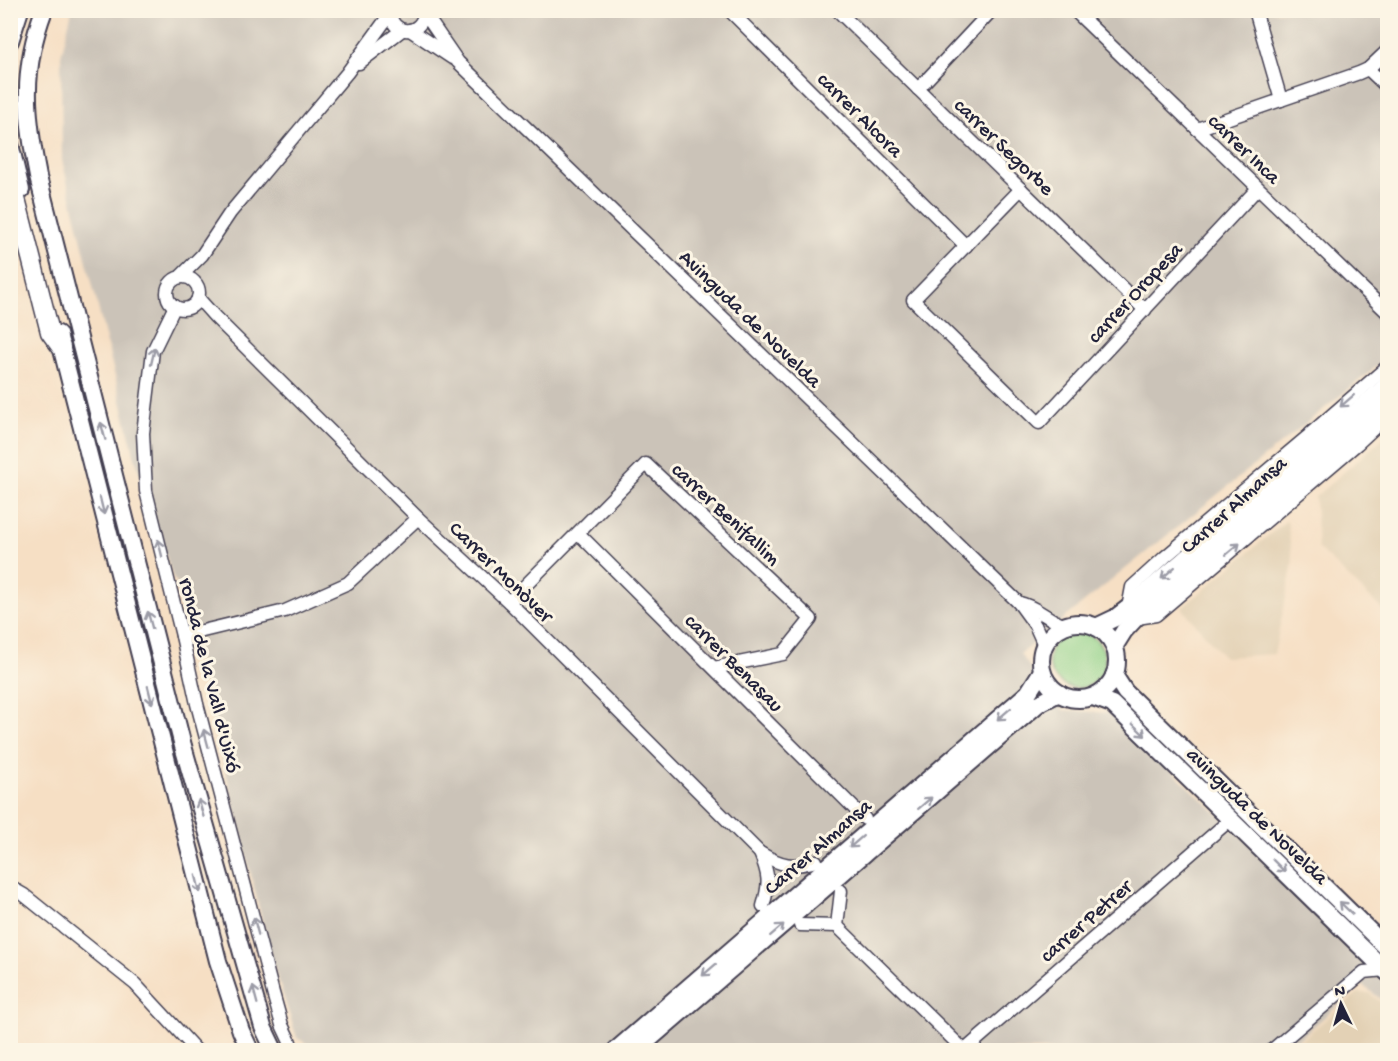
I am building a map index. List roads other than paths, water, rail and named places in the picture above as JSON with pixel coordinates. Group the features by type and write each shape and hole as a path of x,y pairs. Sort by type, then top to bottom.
{"highway":[{"path":"10,176 50,332 61,347"}],"main road":[{"path":"10,41 20,10"},
{"path":"44,10 30,58 26,91 30,135 38,177 183,746 263,1028 274,1050"},
{"path":"10,144 218,961 241,1031 250,1050"},
{"path":"1095,627 1132,613 1388,384"},
{"name":"Carrer Almansa","path":"1114,647 1132,613 1388,400"},
{"path":"1080,623 1095,627 1105,634 1114,647 1117,665 1114,675 1105,689 1093,696 1074,699 1059,693 1049,684 1042,671 1041,656 1044,645 1053,634 1066,626 1080,623"},
{"name":"Carrer Almansa","path":"616,1050 1028,693 1042,671"},
{"name":"avinguda de Novelda","path":"1114,675 1125,692 1388,949"},
{"name":"Carrer Almansa","path":"637,1050 1038,704 1059,693"},
{"name":"avinguda de Novelda","path":"1093,696 1112,704 1386,971"}],"street":[{"name":"carrer Alcora","path":"729,10 966,246"},
{"name":"carrer Segorbe","path":"837,10 1145,310"},
{"path":"918,89 992,10"},
{"name":"carrer Inca","path":"1074,10 1388,313"},
{"path":"1255,10 1281,100"},
{"path":"390,12 393,23 457,61"},
{"path":"180,277 195,282 199,292 195,302 182,309 169,301 167,291 171,282 180,277 202,255 230,213 346,73 390,12"},
{"path":"346,73 406,30 420,25 425,12"},
{"path":"425,12 457,61"},
{"path":"1197,129 1349,77 1368,69 1388,50"},
{"name":"Avinguda de Novelda","path":"457,61 1019,603 1040,633 1044,645"},
{"path":"1368,69 1388,88"},
{"name":"carrer Oropesa","path":"966,246 913,300 1039,423 1258,188"},
{"path":"966,246 1021,189"},
{"path":"195,282 202,255"},
{"name":"Carrer Monòver","path":"195,302 215,318 418,518 509,602 760,853 775,862 788,866 799,866 816,861"},
{"name":"ronda de la Vall d'Uixó","path":"175,306 153,351 143,433 146,491 197,704 273,993 282,1025 290,1042 289,1050"},
{"path":"1388,366 1132,587 1132,613 1156,615 1388,415"},
{"path":"1306,437 1334,430"},
{"path":"1325,452 1357,444"},
{"name":"carrer Benifallim","path":"509,602 646,464 811,619 783,654 714,668"},
{"path":"182,636 285,610 348,583 418,518"},
{"name":"carrer Benasau","path":"578,533 865,819"},
{"name":"Avinguda de Novelda","path":"1019,603 1028,604 1048,618 1066,626"},
{"name":"carrer Petrer","path":"964,1050 1232,819"},
{"name":"Carrer Monòver","path":"760,853 769,874 769,888 763,906"},
{"path":"10,887 24,895 135,984 196,1050"},
{"path":"837,926 841,891"},
{"path":"800,925 837,926 964,1050"},
{"path":"1272,1050 1364,972 1386,971"}]}
